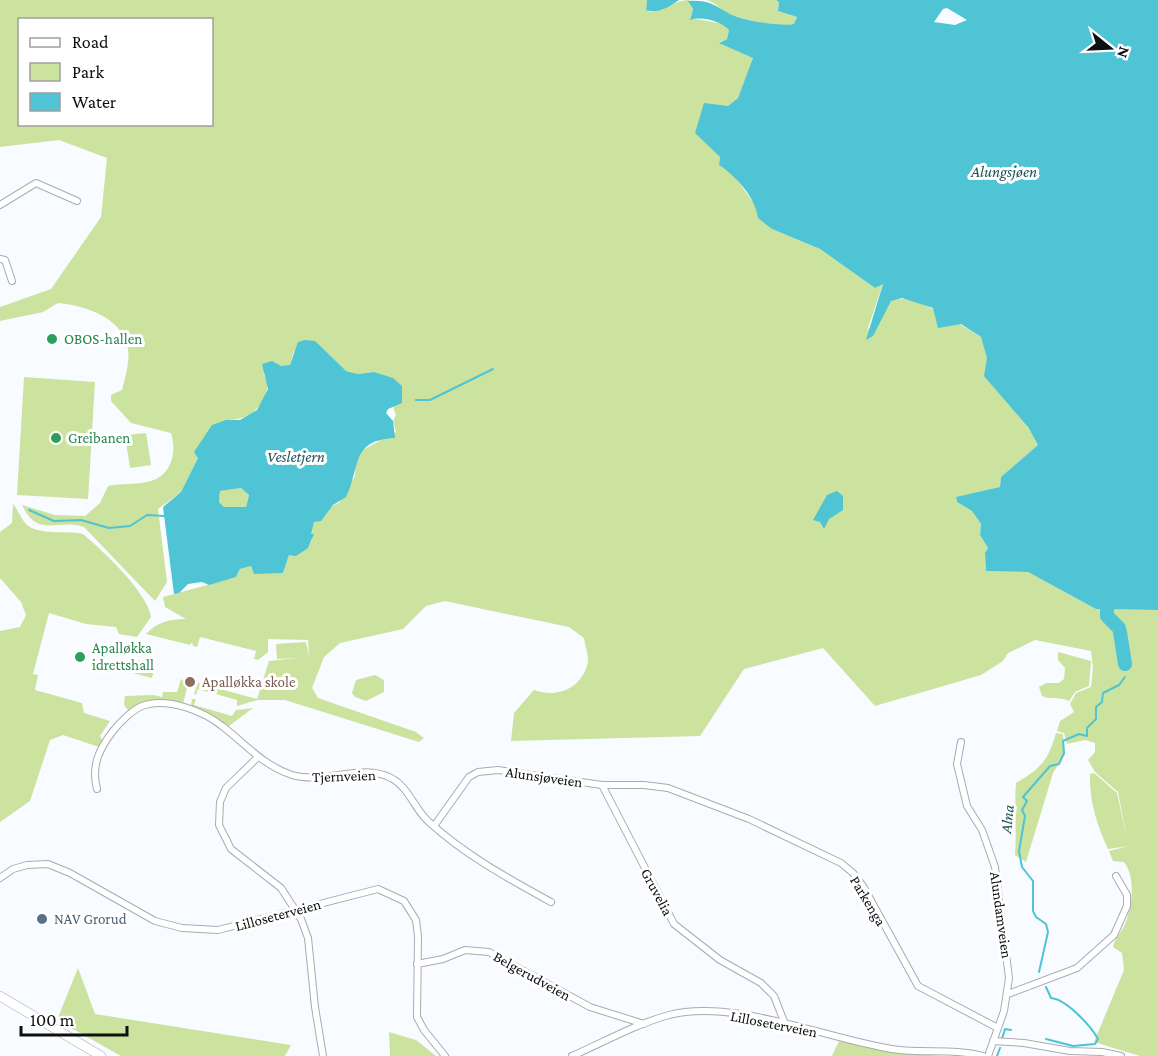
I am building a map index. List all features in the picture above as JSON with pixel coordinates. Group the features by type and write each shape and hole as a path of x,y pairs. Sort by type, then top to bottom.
{"street":[{"path":"0,204 36,183 77,201"},
{"path":"0,259 5,260 12,281"},
{"name":"Tjernveien","path":"98,789 93,774 101,748 117,725 143,706 173,705 198,712 222,726 256,758 299,776 324,777 369,773 385,775 405,788 415,807 466,852 551,902"},
{"name":"Alundamveien","path":"961,742 957,764 968,806 982,830 995,867 1008,967 1008,994 988,1056"},
{"path":"256,758 226,788 220,802 219,825 231,849 274,882 297,911 308,938 323,1056"},
{"name":"Alunsjøveien","path":"434,826 466,780 478,772 498,770 602,786 644,784 680,791"},
{"name":"Gruvelia","path":"602,786 674,924 720,960 761,983 774,996 786,1024"},
{"name":"Parkenga","path":"680,791 749,819 841,863 863,886 918,987 996,1027"},
{"name":"Lilloseterveien","path":"0,878 13,869 27,865 48,864 70,873 155,921 182,928 231,929 378,889 396,897 411,909 416,920 417,1017 424,1030 445,1056"},
{"path":"1008,994 1077,968 1114,935 1127,906 1127,895 1116,876"},
{"name":"Belgerudveien","path":"417,964 444,959 465,951 489,952 595,1010 645,1024"},
{"path":"0,996 101,1056"},
{"name":"Lilloseterveien","path":"572,1056 668,1015 707,1011 786,1024 894,1050 968,1052 983,1056"},
{"path":"993,1041 1024,1043 1070,1051 1102,1052 1120,1056"}],"green space":[{"path":"0,0 647,0 646,9 650,12 689,0 693,9 690,18 724,24 729,30 727,39 720,42 753,57 738,98 728,106 713,105 696,133 720,157 719,165 733,174 772,229 820,249 875,288 883,283 867,331 891,301 900,299 923,304 981,337 992,366 1038,445 1001,477 1000,487 956,498 957,502 972,511 981,524 980,535 988,548 985,553 986,571 1028,572 1096,609 1158,610 1158,1056 1140,1056 1094,1042 1124,970 1122,953 1113,947 1126,922 1132,891 1128,868 1124,862 1113,861 1109,851 1128,846 1108,849 1094,813 1090,774 1094,773 1117,793 1127,839 1118,792 1095,772 1088,760 1095,752 1095,743 1085,740 1067,744 1064,733 1057,731 1060,721 1074,712 1070,704 1076,693 1091,687 1093,668 1091,651 1035,640 1008,653 1003,661 981,675 875,706 823,648 744,669 700,736 511,741 514,713 534,690 550,693 566,690 573,686 583,674 588,660 584,638 569,627 445,601 426,606 403,629 340,643 324,657 312,688 318,698 416,732 424,738 419,742 285,700 258,700 237,706 237,700 198,689 196,695 194,694 198,683 257,699 269,661 297,658 277,659 276,644 306,642 309,657 308,640 268,639 268,652 258,660 254,659 256,651 200,637 197,647 193,646 192,642 190,645 146,634 164,622 186,619 165,607 163,597 236,577 240,569 251,566 254,573 283,573 289,555 308,548 312,540 310,529 316,521 327,510 339,503 355,476 355,464 361,451 396,432 393,421 396,415 393,407 402,402 402,386 374,372 358,374 346,371 294,351 290,365 263,374 268,381 261,404 243,418 226,420 198,458 181,492 158,509 167,582 155,601 84,527 41,525 34,522 22,505 55,515 85,516 100,503 108,486 141,483 158,478 168,468 173,455 171,433 131,423 111,401 111,395 122,390 127,370 128,349 117,327 107,319 96,312 58,303 43,312 0,321 0,307 51,289 101,217 107,158 59,140 0,147"},
{"path":"706,0 776,0 779,2 778,11 797,17 794,24 762,23 731,15"},
{"name":"Greibanen","path":"24,377 95,382 88,499 17,495"},
{"path":"146,433 151,465 130,468 125,435"},
{"path":"241,488 249,495 246,507 224,507 219,502 220,491"},
{"path":"13,504 24,522 31,528 83,534 133,584 148,607 151,617 137,637 119,634 116,627 86,624 49,613 33,674 38,675 35,690 82,703 84,713 110,721 100,736 103,741 99,747 63,735 50,740 30,801 0,822 0,631 20,627 26,615 21,602 0,578 0,532 12,523"},
{"path":"1058,652 1091,661 1089,686 1075,692 1069,701 1042,696 1039,687 1046,683 1059,683 1064,679 1065,668 1058,660"},
{"path":"136,660 155,665 152,678 133,673"},
{"path":"375,675 384,680 384,692 366,701 355,697 352,693 356,680"},
{"path":"181,679 188,684 183,704 168,702 129,711 124,705 125,696 162,697 163,692 177,692"},
{"path":"192,699 196,699 194,705 232,716 236,710 253,708 229,726 214,716 191,706"},
{"path":"1056,733 1063,734 1065,754 1053,773 1026,862 1015,855 1016,783 1032,773 1042,763 1050,751"},
{"path":"78,968 95,1014 291,1045 285,1056 121,1056 57,1020"},
{"path":"389,1032 416,1040 436,1056 390,1056"},
{"path":"839,1041 891,1052 942,1056 832,1056"}],"water":[{"path":"647,0 679,0 655,11 646,10"},
{"name":"Alungsjøen","path":"776,0 1158,0 1158,610 1096,609 1028,572 986,571 985,553 988,548 980,535 981,524 972,511 957,502 956,497 1000,487 1001,477 1038,445 1028,427 984,376 987,358 981,337 961,324 938,328 933,308 902,298 891,301 873,336 866,340 883,284 875,288 820,249 772,229 758,218 753,203 744,188 719,165 720,157 695,133 704,103 728,106 738,98 753,58 719,43 727,39 729,30 721,24 705,19 690,20 693,9 688,1 710,3 733,16 750,20 780,25 794,24 797,17 778,11 779,2","holes":["947,8 967,20 955,25 934,22 943,9"]},
{"name":"Vesletjern","path":"315,341 346,371 358,374 374,372 393,378 402,386 402,403 388,409 386,413 393,421 395,438 370,444 364,450 359,457 346,497 333,505 321,521 314,522 311,534 314,534 308,548 296,556 289,555 283,573 254,574 251,566 240,569 236,577 209,585 202,582 188,584 179,593 174,594 163,507 181,492 198,458 194,452 212,425 226,420 240,420 257,410 268,389 262,364 272,361 281,366 290,365 298,342","holes":["241,488 249,495 246,507 224,507 219,502 220,491"]},
{"path":"837,491 843,496 843,510 829,519 824,529 820,522 813,520 827,495"}],"waterway":[{"path":"416,400 430,400 493,369"},
{"path":"29,510 54,521 81,520 109,528 130,526 147,515 164,516"},
{"name":"Alna","path":"1107,609 1107,616 1119,628"},
{"name":"Alna","path":"1120,632 1125,664"},
{"name":"Alna","path":"1039,972 1048,932 1046,924 1036,917 1033,911 1033,881 1022,867 1019,851 1025,816 1022,810 1027,801 1023,797 1050,766 1059,764 1064,753 1063,741 1079,734 1087,736 1087,728 1096,719 1096,707 1102,702 1103,693 1119,685 1125,677"},
{"name":"Alna","path":"1046,987 1051,998 1071,1008 1090,1027 1098,1039 1095,1044 1073,1046 1046,1039"},
{"name":"Alna","path":"1002,1039 1005,1029 1011,1030"},
{"name":"Alna","path":"997,1056 1000,1048"}],"place":[{"name":"OBOS-hallen","path":"52,339"},
{"name":"Greibanen","path":"56,438"},
{"name":"Apalløkka idrettshall","path":"80,657"},
{"name":"Apalløkka skole","path":"190,682"},
{"name":"NAV Grorud","path":"42,919"}]}
